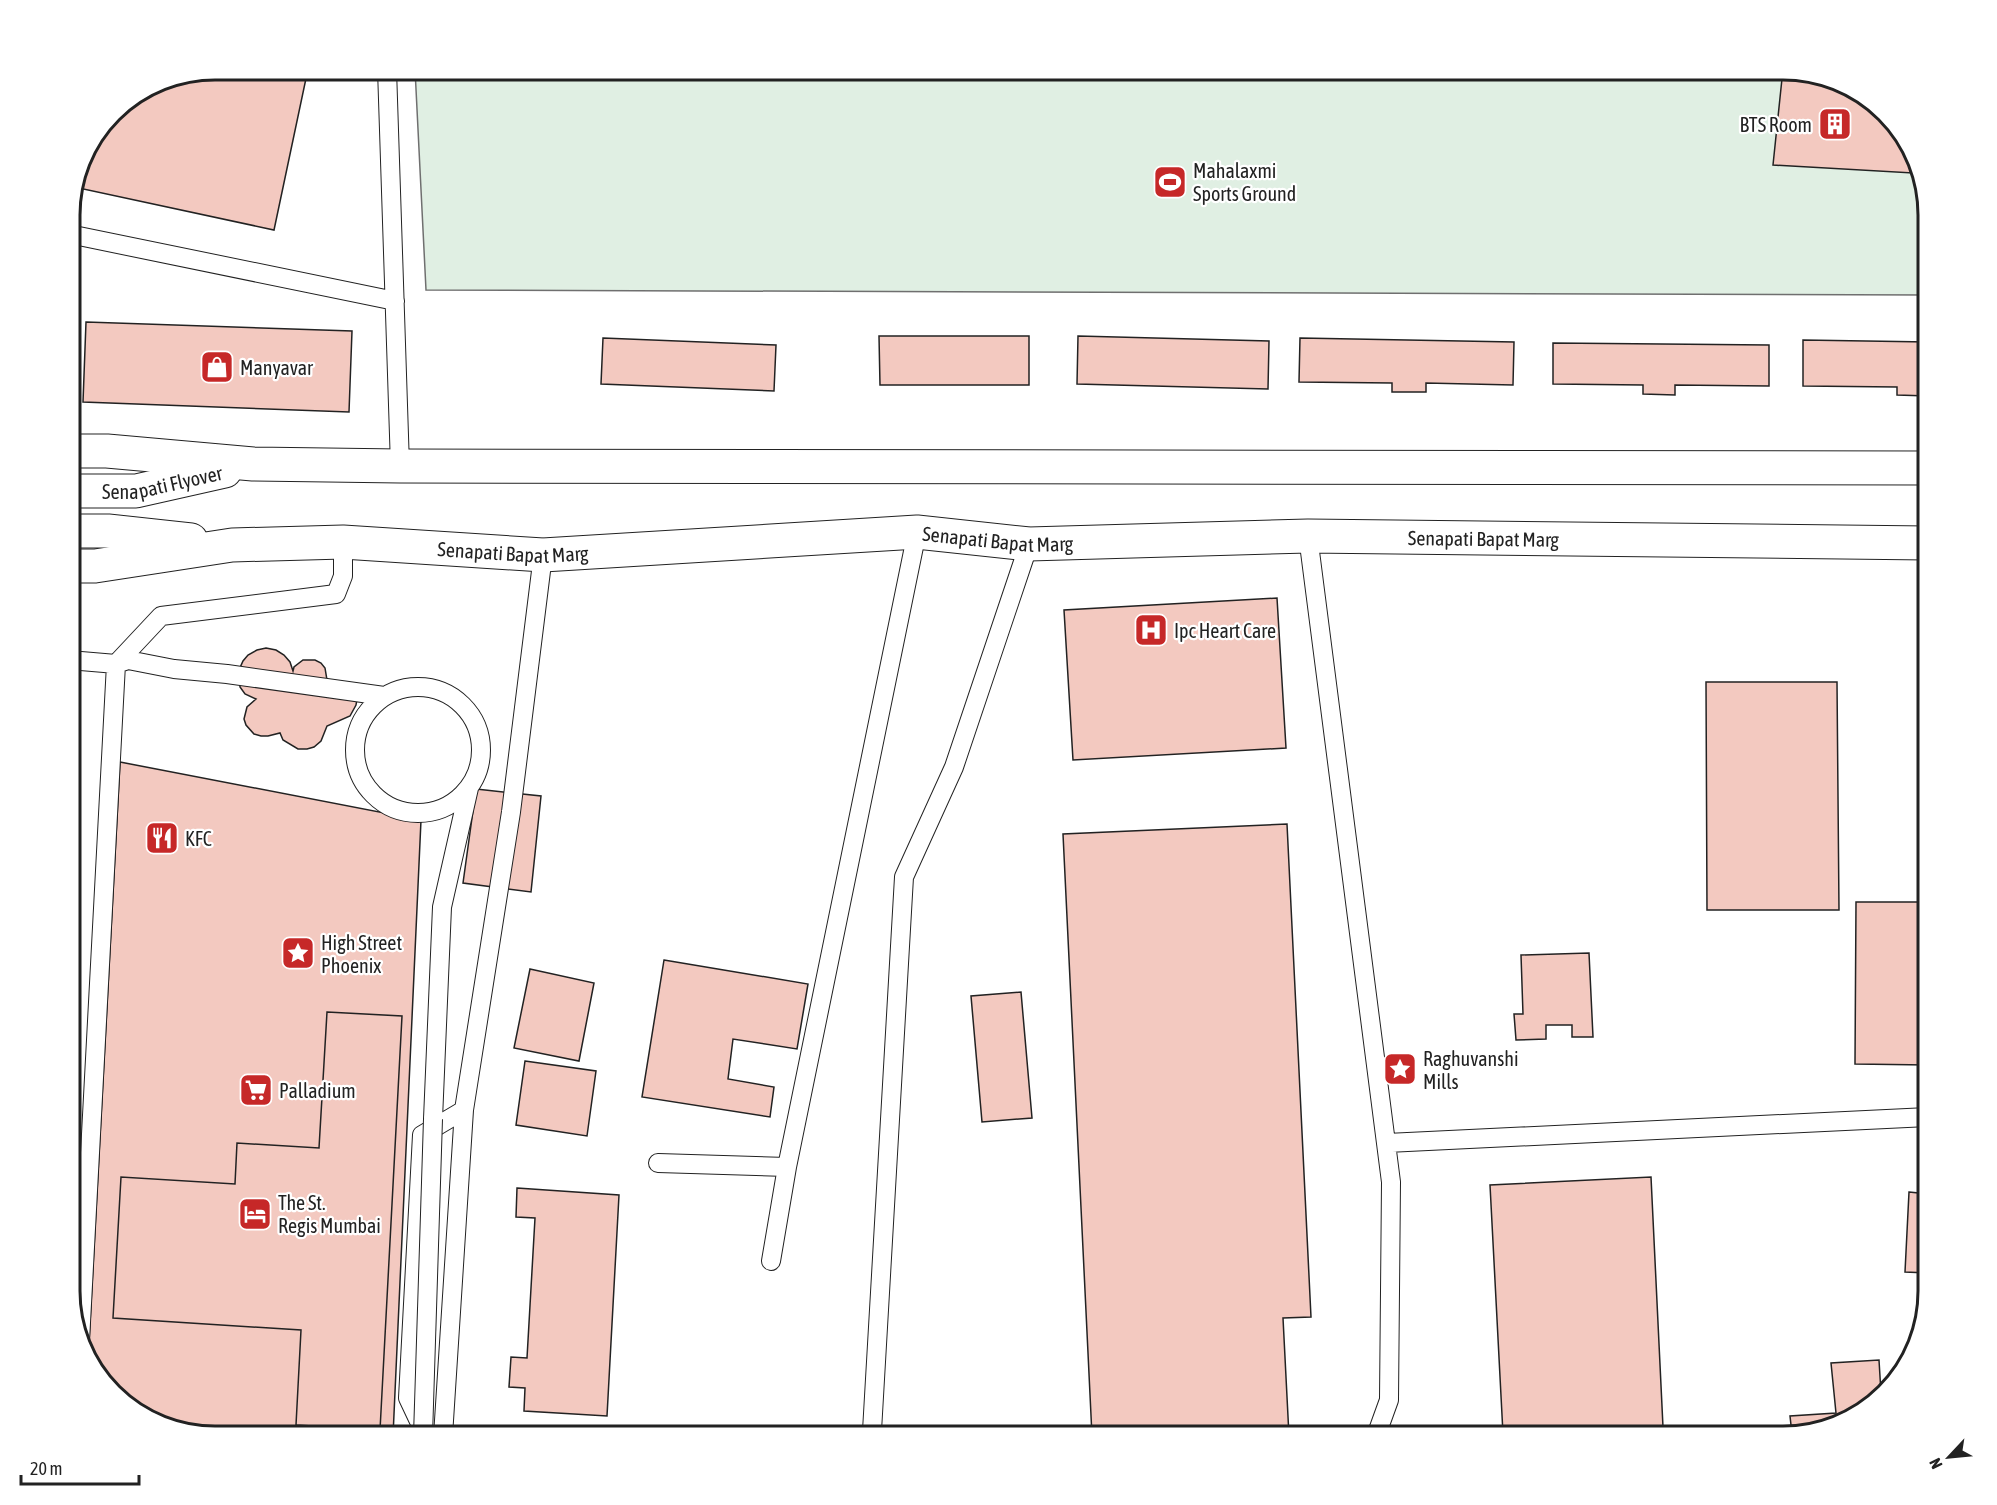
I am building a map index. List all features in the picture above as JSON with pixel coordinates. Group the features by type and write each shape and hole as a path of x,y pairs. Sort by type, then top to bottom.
{"main road":[{"path":"80,451 107,451 254,464 400,466 1918,468"},
{"name":"Senapati Flyover","path":"80,491 136,491 254,464"},
{"path":"80,531 108,531 232,545"},
{"name":"Senapati Bapat Marg","path":"80,566 95,567 232,545 344,542 543,555 916,532 1029,544 1308,536 1918,543"}],"lane":[{"path":"387,80 400,466"},
{"path":"80,236 395,301"},
{"path":"771,1261 787,1167 916,532"},
{"path":"1308,536 1391,1182 1389,1400 1380,1426"},
{"path":"82,1313 116,664 161,615 336,594 343,576 344,542"},
{"path":"872,1426 904,877 954,767 1029,544"},
{"path":"444,1426 464,1110 512,812 543,555"},
{"path":"80,661 116,664 128,660 174,669 384,696"},
{"path":"424,1426 442,907 469,788 479,769 482,747 476,725 465,706 447,693 426,686 404,687 384,696 369,709 358,726 354,746 357,765 364,784 377,799 395,809 415,813 434,811 453,804 469,788"},
{"path":"420,1426 408,1398 422,1135 464,1110"},
{"path":"1387,1143 1918,1117"},
{"path":"658,1163 787,1167"}],"green space":[{"name":"Mahalaxmi Sports Ground","path":"416,80 1792,80 1809,82 1842,93 1865,107 1884,125 1904,155 1913,179 1918,214 1918,295 426,290"}],"building":[{"path":"205,80 306,80 274,230 82,189 84,179 93,155 107,132 132,107 155,93 179,84"},
{"name":"BTS Room","path":"1782,80 1792,80 1826,87 1842,93 1865,107 1895,139 1911,173 1773,165"},
{"name":"Manyavar","path":"86,322 352,331 349,412 83,402"},
{"path":"879,336 1029,336 1029,385 880,385"},
{"path":"1078,336 1269,341 1268,389 1077,384"},
{"path":"603,338 776,345 774,391 601,384"},
{"path":"1300,338 1514,342 1513,385 1426,383 1426,392 1392,392 1392,383 1299,382"},
{"path":"1803,340 1918,342 1918,396 1897,395 1897,387 1803,386"},
{"path":"1553,343 1769,345 1769,386 1675,385 1675,395 1643,394 1643,385 1553,384"},
{"path":"1277,598 1286,748 1073,760 1064,610"},
{"path":"266,648 284,655 293,671 294,667 303,660 315,660 321,663 325,668 327,680 357,699 350,716 327,726 321,741 314,747 298,749 283,740 280,733 261,736 254,734 246,725 244,719 247,707 256,699 245,694 240,687 239,670 248,655"},
{"path":"1706,682 1837,682 1839,910 1707,910"},
{"name":"Palladium","path":"120,762 421,820 393,1426 214,1426 188,1423 155,1412 132,1398 102,1366 89,1340"},
{"path":"476,789 541,796 531,892 463,883"},
{"path":"1287,824 1311,1317 1283,1318 1288,1426 1092,1426 1063,834"},
{"path":"1856,902 1918,902 1918,1065 1855,1064"},
{"path":"1589,953 1593,1037 1572,1037 1572,1025 1546,1025 1546,1039 1516,1040 1514,1014 1523,1014 1521,955"},
{"path":"664,960 808,984 797,1049 733,1039 728,1079 774,1087 770,1117 642,1097"},
{"path":"530,969 594,983 579,1061 514,1048"},
{"path":"1021,992 1032,1118 982,1122 971,996"},
{"name":"The St. Regis Mumbai","path":"327,1012 402,1016 380,1426 296,1425 301,1330 113,1318 121,1177 235,1184 237,1143 319,1148"},
{"path":"525,1061 596,1071 587,1136 516,1125"},
{"path":"1651,1177 1663,1426 1503,1426 1490,1185"},
{"path":"517,1188 619,1195 607,1416 524,1411 525,1388 509,1387 511,1357 527,1358 535,1218 516,1217"},
{"path":"1909,1192 1918,1193 1918,1273 1905,1272"},
{"path":"1879,1360 1880,1384 1858,1403 1842,1412 1809,1423 1791,1425 1790,1416 1836,1413 1831,1363"}],"place":[{"name":"BTS Room","path":"1835,124"},
{"name":"Mahalaxmi Sports Ground","path":"1170,182"},
{"name":"Manyavar","path":"217,367"},
{"name":"Ipc Heart Care","path":"1151,630"},
{"name":"KFC","path":"162,838"},
{"name":"High Street Phoenix","path":"298,953"},
{"name":"Raghuvanshi Mills","path":"1400,1069"},
{"name":"Palladium","path":"256,1090"},
{"name":"The St. Regis Mumbai","path":"255,1214"}]}
